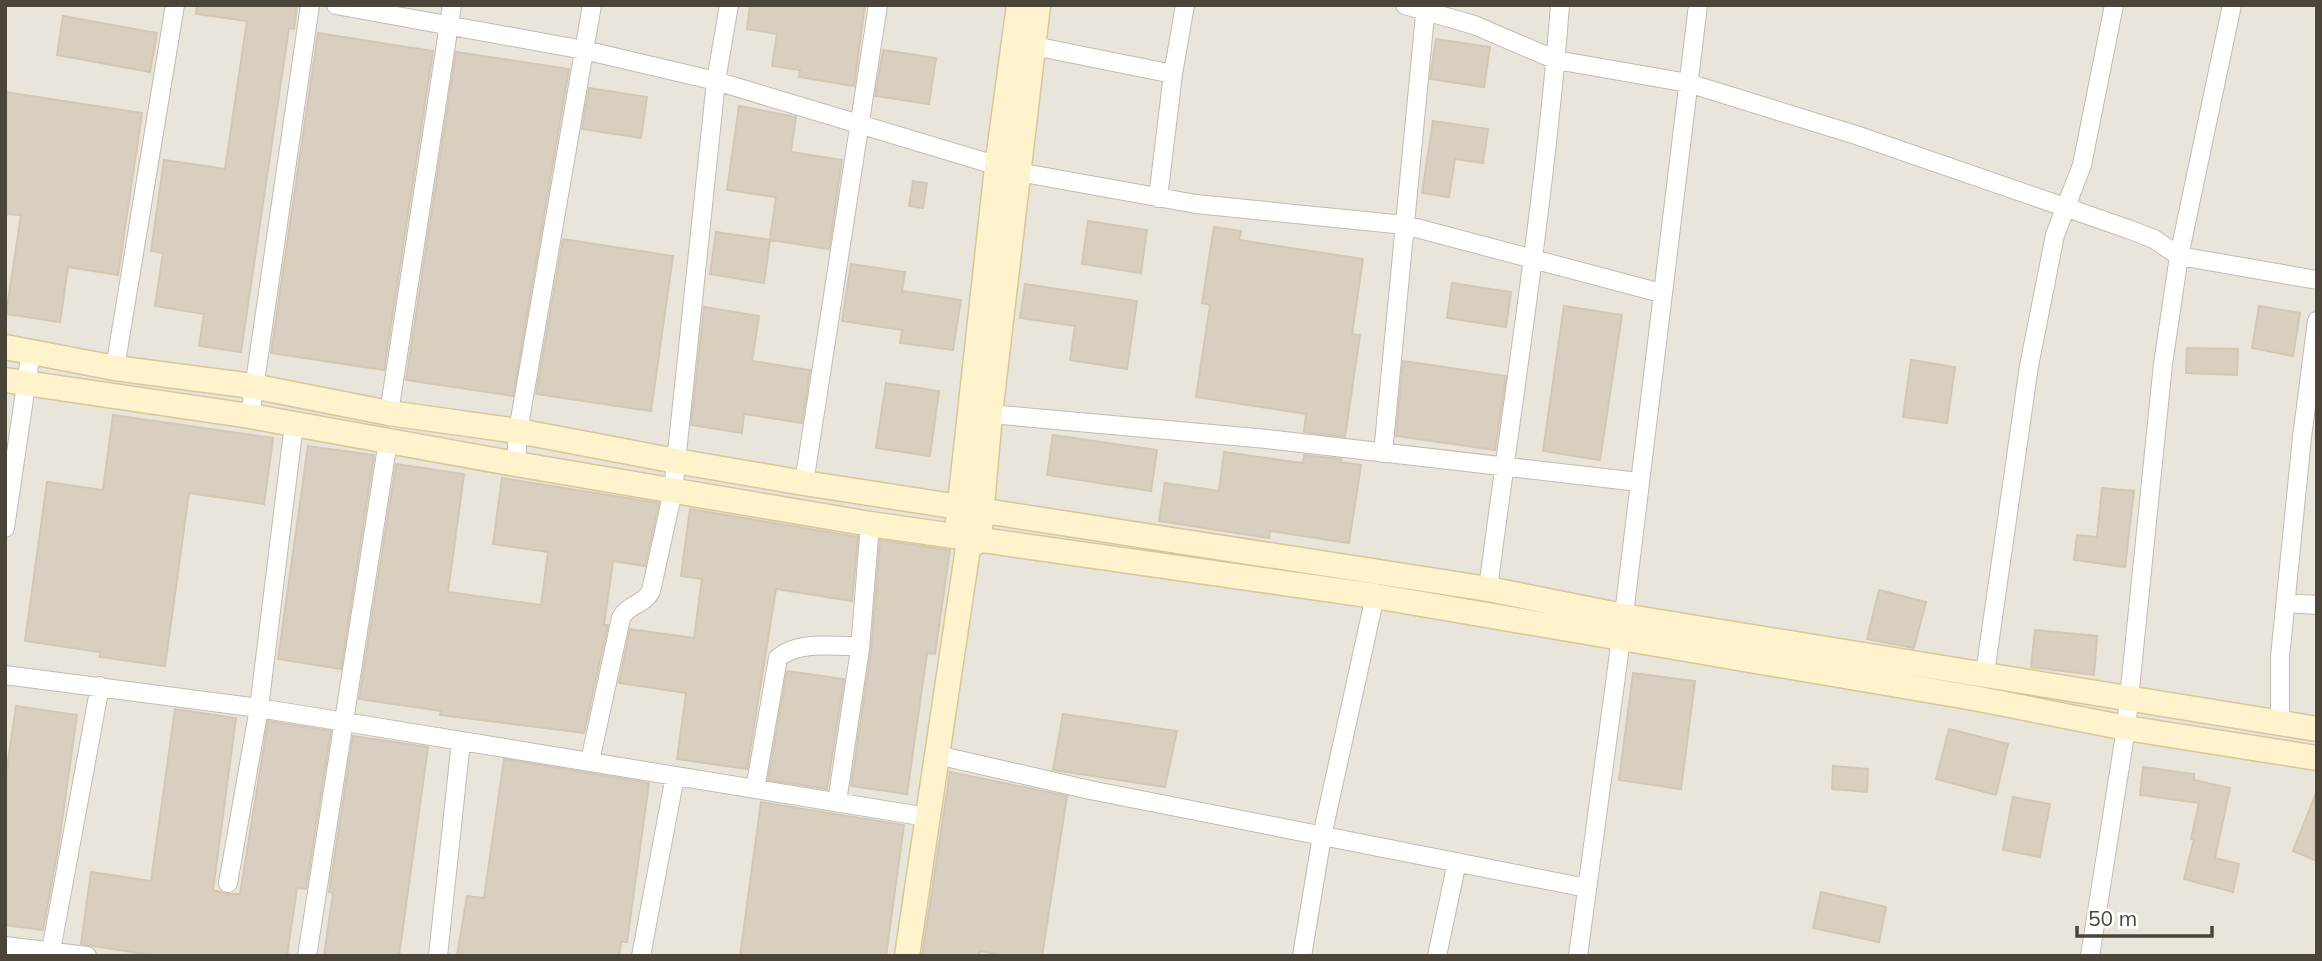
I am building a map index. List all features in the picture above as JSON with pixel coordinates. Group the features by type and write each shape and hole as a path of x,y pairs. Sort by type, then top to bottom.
{"main road":[{"path":"970,509 990,414 1019,5"},
{"path":"907,956 968,541 1008,170 1034,46 1038,5"},
{"path":"5,347 115,368 253,386 389,413 518,431 804,483 1488,589 1622,627 2126,729 2317,758"},
{"path":"17,382 250,416 968,541 1375,596 1985,673 2317,729"}],"street":[{"path":"115,368 175,5"},
{"path":"250,416 310,5"},
{"path":"336,5 584,50 716,81 1008,170 1196,204 1405,225 1661,293"},
{"path":"389,413 452,5"},
{"path":"516,464 518,431 592,5"},
{"path":"590,761 621,618 629,606 645,600 651,591 673,491 716,81 729,5"},
{"path":"804,483 861,124 877,5"},
{"path":"1158,198 1172,74 1185,5"},
{"path":"1405,5 1426,7 1474,24 1556,60 1688,83 1856,135 2154,239 2179,256 2317,280"},
{"path":"1488,589 1532,257 1560,5"},
{"path":"1578,956 1622,627 1698,5"},
{"path":"1985,673 2029,366 2055,234 2082,166 2114,5"},
{"path":"2090,956 2126,729 2127,698 2163,364 2179,256 2232,5"},
{"path":"1382,453 1426,7"},
{"path":"1034,46 1172,74"},
{"path":"2280,724 2280,657 2302,437 2317,321"},
{"path":"5,528 17,382 31,351"},
{"path":"990,414 1253,438 1639,482"},
{"path":"229,883 259,708 294,424"},
{"path":"307,956 388,441"},
{"path":"837,802 860,646 870,524"},
{"path":"1302,956 1322,836 1375,596"},
{"path":"2287,603 2317,605"},
{"path":"755,789 778,658 791,649 803,647 860,646"},
{"path":"5,675 259,708 927,817"},
{"path":"51,953 100,686"},
{"path":"438,956 461,741"},
{"path":"937,755 1090,790 1587,888"},
{"path":"641,956 675,776"},
{"path":"1437,956 1457,862"},
{"path":"5,946 87,956"}],"shaded area":[{"path":"5,5 2317,5 2317,956 5,956"}],"building":[{"path":"197,5 297,5 294,29 289,28 241,352 199,346 204,314 155,306 163,253 151,251 164,160 225,169 247,21 196,14"},
{"path":"750,5 865,5 854,86 799,77 800,70 772,66 777,34 747,29"},
{"path":"63,16 157,33 150,72 57,55"},
{"path":"318,33 433,51 384,370 271,353"},
{"path":"1436,39 1490,47 1484,87 1430,79"},
{"path":"883,50 936,58 929,104 875,96"},
{"path":"456,52 569,69 513,396 406,380"},
{"path":"589,88 647,97 641,138 582,129"},
{"path":"5,92 142,113 118,275 68,267 60,322 6,314 21,215 5,214"},
{"path":"739,106 796,117 791,152 842,160 829,249 770,240 776,197 727,190"},
{"path":"1433,121 1488,129 1483,163 1455,159 1449,197 1422,193"},
{"path":"913,181 927,183 923,208 909,206"},
{"path":"1088,221 1147,230 1141,273 1082,264"},
{"path":"1214,227 1241,231 1239,240 1363,259 1352,334 1360,335 1345,437 1304,432 1306,414 1196,397 1210,305 1202,303"},
{"path":"716,232 770,240 764,283 710,274"},
{"path":"563,239 673,256 651,411 536,394"},
{"path":"851,264 905,272 902,291 961,300 953,350 900,343 902,330 842,321"},
{"path":"1452,283 1511,292 1506,327 1447,318"},
{"path":"1025,284 1137,301 1127,369 1070,360 1075,326 1020,318"},
{"path":"1564,306 1622,315 1600,460 1543,451"},
{"path":"2259,306 2300,313 2293,356 2252,348"},
{"path":"704,307 759,316 752,361 810,370 802,423 744,414 742,433 691,425"},
{"path":"2187,348 2238,349 2237,375 2186,373"},
{"path":"1911,360 1955,367 1947,423 1903,417"},
{"path":"1403,361 1506,376 1495,450 1396,436"},
{"path":"886,383 939,391 930,456 876,448"},
{"path":"113,415 273,438 264,504 189,493 165,666 100,657 100,652 25,641 47,482 103,490"},
{"path":"1053,435 1157,450 1151,491 1047,475"},
{"path":"308,446 374,455 341,669 278,659"},
{"path":"1224,452 1303,463 1304,455 1341,459 1341,462 1361,465 1349,543 1270,531 1269,538 1159,521 1165,483 1219,491"},
{"path":"396,464 464,474 448,592 541,605 548,552 493,544 502,478 659,503 645,566 613,561 604,625 608,625 584,733 440,715 441,711 359,699"},
{"path":"2102,488 2134,491 2125,567 2074,560 2077,535 2097,537"},
{"path":"690,509 858,537 852,601 776,589 747,769 677,759 686,693 619,683 630,629 694,638 702,579 681,576"},
{"path":"880,540 950,550 935,654 927,653 907,794 851,786 871,651"},
{"path":"1879,590 1926,602 1914,648 1867,639"},
{"path":"2035,630 2097,636 2094,675 2031,667"},
{"path":"787,671 844,679 827,789 768,780"},
{"path":"1633,673 1695,681 1681,789 1619,780"},
{"path":"16,706 77,715 58,849 43,930 5,925 5,782"},
{"path":"175,709 236,718 213,890 227,894 240,894 268,721 331,731 306,889 297,888 287,956 156,956 81,944 91,872 151,881"},
{"path":"1063,714 1177,731 1165,787 1053,770"},
{"path":"1949,729 2008,744 1996,795 1936,779"},
{"path":"353,736 428,747 399,956 324,956 333,893 329,892"},
{"path":"504,759 649,783 627,942 621,942 619,956 457,956 467,896 484,898"},
{"path":"1833,766 1868,769 1867,792 1832,789"},
{"path":"2143,767 2194,774 2194,780 2230,788 2215,858 2239,864 2233,892 2184,879 2199,803 2140,795"},
{"path":"950,772 1067,796 1042,956 1006,956 980,951 979,956 922,956"},
{"path":"2317,793 2317,861 2293,851"},
{"path":"2013,797 2050,804 2040,857 2003,850"},
{"path":"761,802 904,825 886,956 740,956"},
{"path":"1821,892 1886,907 1879,942 1813,928"}]}
